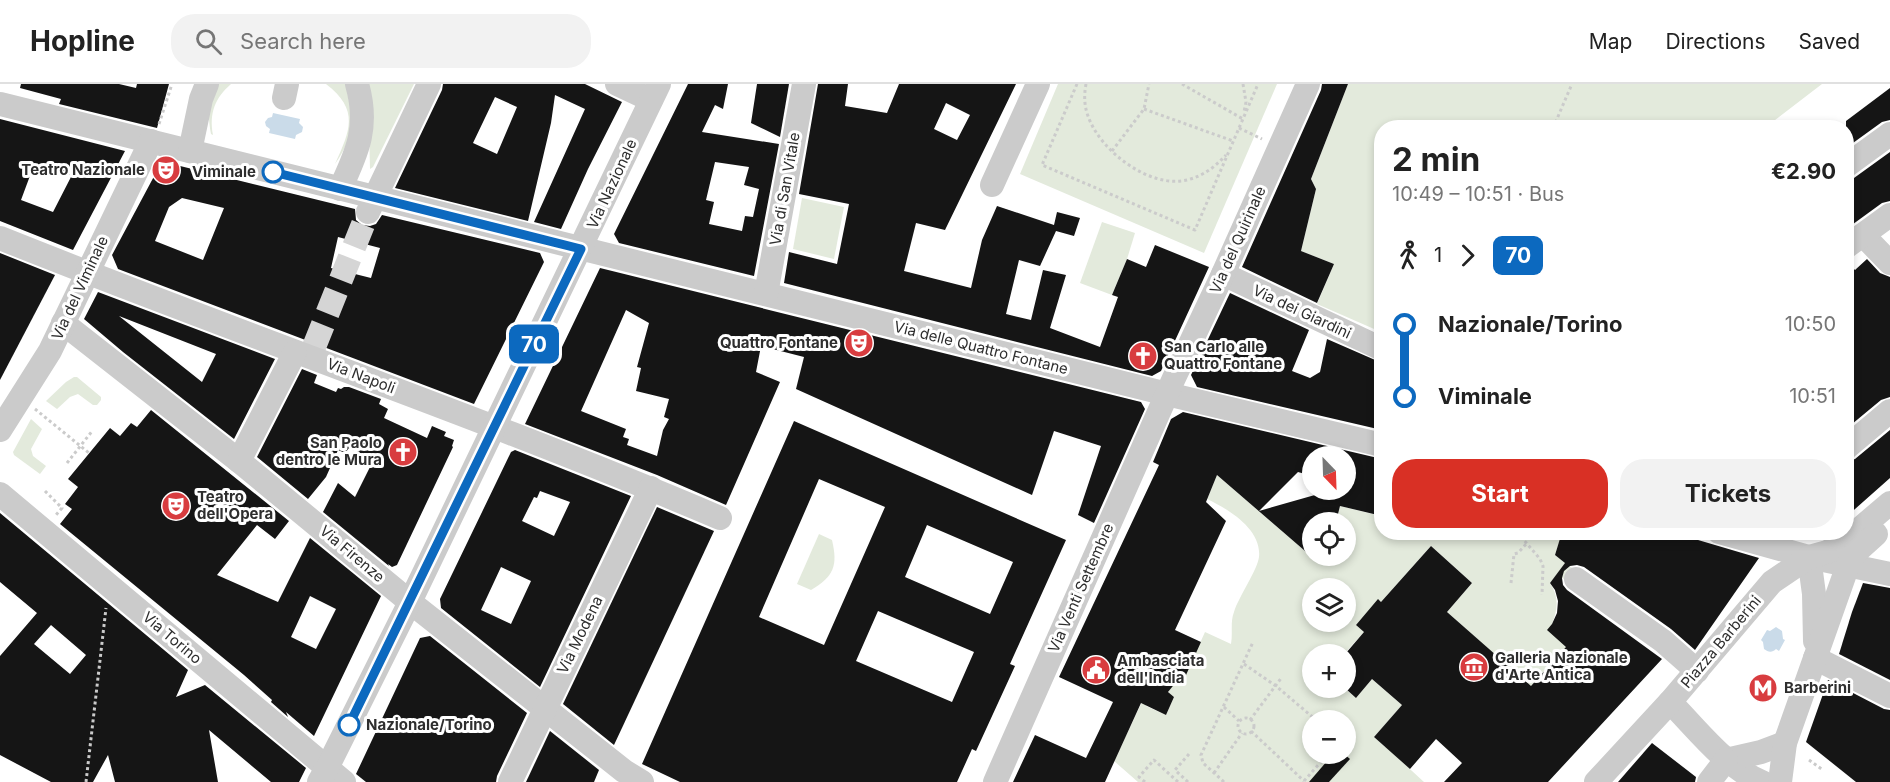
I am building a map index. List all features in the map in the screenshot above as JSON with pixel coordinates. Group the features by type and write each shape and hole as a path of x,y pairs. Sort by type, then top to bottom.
{"street":[{"path":"190,151 201,99 207,84"},
{"path":"340,189 357,150 362,129 362,106 357,84"},
{"path":"371,204 429,84"},
{"path":"617,84 655,92"},
{"name":"Via di San Vitale","path":"766,294 804,84"},
{"path":"992,185 1038,84"},
{"name":"Via del Quirinale","path":"1167,394 1308,84"},
{"name":"Via Nazionale","path":"326,779 655,92"},
{"name":"Via delle Quattro Fontane","path":"0,104 340,189 371,204 581,249 1374,443"},
{"path":"1854,160 1890,134"},
{"name":"Via del Viminale","path":"0,430 50,351 151,141"},
{"path":"1854,240 1890,215"},
{"name":"Via Napoli","path":"0,238 307,352 651,488 720,518"},
{"path":"1854,242 1890,263"},
{"name":"Via dei Giardini","path":"1223,274 1374,345"},
{"name":"Via Firenze","path":"63,323 239,461 410,602 624,771 642,782"},
{"path":"239,461 307,352"},
{"name":"Via Venti Settembre","path":"995,782 1167,394"},
{"path":"1854,441 1890,411"},
{"name":"Via Modena","path":"510,782 651,488"},
{"name":"Via Torino","path":"0,494 326,779"},
{"name":"Piazza Barberini","path":"1854,534 1890,503"},
{"path":"1780,782 1785,743 1848,565 1855,553 1890,521"},
{"path":"1754,540 1809,557 1890,574"},
{"name":"Piazza Barberini","path":"1762,782 1742,772 1726,760 1670,702 1772,582 1809,557 1827,552 1847,540"},
{"path":"1809,557 1815,601 1815,658"},
{"path":"1576,579 1670,647 1697,671"},
{"path":"1815,658 1890,696"},
{"path":"1596,782 1670,702"},
{"path":"1709,782 1726,760 1761,752 1785,743"}],"path":[{"path":"151,141 157,132 172,84"},
{"path":"1077,84 1042,165 1195,230 1258,84"},
{"path":"1086,84 1084,102 1088,118 1099,136 1125,163 1152,177 1169,181 1186,180 1203,174 1217,165 1226,155 1233,141"},
{"path":"1112,151 1144,109 1149,84"},
{"path":"1182,84 1243,119"},
{"path":"1243,84 1246,102 1243,119"},
{"path":"1556,120 1572,84"},
{"path":"1144,109 1233,141"},
{"path":"1239,128 1270,142"},
{"path":"41,414 89,453"},
{"path":"67,463 93,430"},
{"path":"45,491 62,507 55,516"},
{"path":"1511,583 1514,554 1518,553 1528,542 1543,566 1542,595"},
{"path":"86,782 106,602"},
{"path":"1224,782 1203,763 1201,755 1253,642"},
{"path":"1244,664 1276,686 1304,710"},
{"path":"1250,720 1282,677"},
{"path":"1224,707 1239,721"},
{"path":"1239,721 1245,718 1250,720 1253,725 1251,731"},
{"path":"1239,721 1238,726 1242,733"},
{"path":"1242,733 1251,731"},
{"path":"1251,731 1304,781 1319,764"},
{"path":"1214,773 1242,733"},
{"path":"1188,782 1175,770 1189,754"},
{"path":"1145,782 1139,777 1154,760 1178,782"},
{"path":"1809,760 1823,770"}],"shaded area":[{"path":"218,84 231,84 214,106 213,135 209,113"},
{"path":"326,84 346,84 350,106 349,135 342,154 335,164 348,131 348,112 337,94"},
{"path":"368,84 414,84 370,169"},
{"path":"1058,84 1277,84 1204,253 1020,174"},
{"path":"1348,84 1822,84 1775,120 1374,120 1374,329 1317,304 1334,264 1301,251 1316,189 1311,179"},
{"path":"802,198 844,207 834,259 793,249"},
{"path":"1102,222 1135,233 1112,295 1080,283"},
{"path":"74,377 101,397 97,405 93,405 78,394 70,397 57,409 46,401 66,382"},
{"path":"31,419 42,429 31,449 33,456 46,466 40,474 13,452"},
{"path":"1217,475 1302,548 1302,566 1356,566 1356,512 1338,512 1340,506 1374,514 1374,540 1560,540 1555,555 1576,571 1568,582 1557,574 1550,583 1557,603 1552,624 1568,649 1556,657 1527,691 1514,672 1447,612 1472,583 1431,546 1381,602 1378,600 1356,625 1364,632 1353,644 1302,644 1302,698 1356,698 1372,679 1402,705 1374,737 1385,747 1391,740 1399,759 1424,782 1138,782 1114,761 1151,683 1156,685 1146,706 1166,715 1174,697 1169,693 1168,687 1186,674 1205,632 1231,644 1234,612 1259,557 1255,538 1242,521 1207,499"},
{"path":"819,534 832,540 834,564 825,580 811,590 797,584"}],"water":[{"path":"273,113 300,119 302,132 296,135 295,139 269,133 270,129 265,122 272,117"},
{"path":"1776,627 1782,631 1785,640 1779,651 1776,649 1768,651 1764,649 1761,640 1767,630 1770,631"}],"building":[{"path":"21,84 119,84 136,88 137,84 169,84 157,128 59,104 61,99 20,88"},
{"path":"443,84 585,84 622,102 561,229 534,222 585,109 555,95 551,123 528,221 395,188","holes":["495,97 517,107 497,154 473,143"]},
{"path":"688,84 728,84 723,109 715,105 702,132 779,144 754,276 619,243 614,234","holes":["715,162 749,167 744,185 759,189 753,217 745,216 742,231 709,224 714,202 706,200"]},
{"path":"757,84 789,84 780,137 751,123"},
{"path":"818,84 848,84 845,106 887,113 899,84 1016,84 945,230 916,223 904,271 971,288 982,240 997,206 1054,225 1057,212 1080,218 1074,236 1056,231 1040,266 1019,260 1006,314 1031,320 1043,270 1066,275 1050,328 1100,347 1118,297 1112,295 1127,259 1146,267 1155,245 1209,267 1161,371 1152,376 784,283 789,252 837,264 849,204 799,194","holes":["946,103 970,115 957,140 934,129"]},
{"path":"1322,84 1348,84 1311,179 1316,189 1301,251 1334,264 1317,303 1242,267"},
{"path":"1890,88 1890,120 1882,122 1854,142 1854,120 1847,120"},
{"path":"0,119 125,151 73,250 0,221","holes":["34,165 72,175 53,212 21,200"]},
{"path":"1890,152 1890,201 1882,203 1854,223 1854,178"},
{"path":"168,163 355,209 356,220 362,225 376,224 382,215 540,253 544,262 474,404 118,269 112,255 159,167","holes":["182,198 224,208 203,260 155,241 169,207","338,237 380,248 371,278 331,268"]},
{"path":"0,253 55,275 0,380"},
{"path":"1867,259 1880,273 1890,277 1890,397 1881,400 1854,422 1854,269"},
{"path":"600,268 1141,402 1145,409 1094,523 1078,515 1101,446 1054,431 1032,495 796,389 804,357 761,346 756,372 780,382 726,505 657,475 525,424","holes":["626,310 649,323 637,367 641,368 636,391 669,399 664,417 669,419 663,430 657,456 627,445 629,439 623,437 626,429 581,411"]},
{"path":"98,292 275,359 234,439 84,319","holes":["119,316 216,354 202,382"]},
{"path":"1230,293 1309,330 1292,371 1310,378 1320,372 1327,339 1374,360 1374,428 1197,387 1191,375"},
{"path":"302,369 317,375 314,383 336,392 338,388 349,387 381,399 379,404 388,409 384,418 427,438 432,426 446,432 444,436 454,440 453,447 397,565 392,567 388,564 389,566 323,512 338,483 355,497 371,465 351,456 354,451 349,448 345,453 338,450 326,477 308,499 257,457"},
{"path":"151,410 289,521 275,539 257,525 217,575 278,602 310,538 381,596 314,736 286,712 288,717 244,675 60,524 72,509 65,504 78,487 68,479 110,428 120,436 131,423 137,427","holes":["310,596 336,609 316,649 291,637"]},
{"path":"1183,412 1327,446 1302,446 1302,473 1298,472 1259,511 1302,499 1356,500 1356,453 1374,457 1374,514 1340,506 1338,512 1302,512 1302,548 1217,475 1206,502 1226,521 1175,630 1201,642 1186,675 1181,676 1168,692 1174,697 1166,715 1141,703 1105,782 1013,782 1035,735 1086,758 1113,702 1059,677 1159,465 1153,462 1171,419"},
{"path":"794,421 1066,540 1010,664 1015,666 976,751 972,749 957,782 680,782 642,764","holes":["819,479 885,507 824,645 759,617","927,525 1013,562 990,614 905,577","878,611 974,652 952,702 856,661"]},
{"path":"1890,430 1890,478 1854,510 1854,459"},
{"path":"515,450 631,496 540,687 441,608 440,599 511,452","holes":["540,491 570,502 554,536 522,521 534,497 537,498","501,567 531,581 511,624 481,610"]},
{"path":"657,507 714,531 614,745 563,704"},
{"path":"0,513 188,670 176,697 205,685 306,768 299,782 271,782 209,730 218,782 115,782 108,755 93,782 51,782 0,755 0,656 37,613 0,582","holes":["51,625 86,655 70,674 34,644"]},
{"path":"1560,540 1698,540 1759,558 1695,650 1671,629 1584,567 1570,566 1564,571 1563,585 1567,590 1662,659 1548,782 1444,782 1462,763 1436,739 1410,769 1374,737 1402,705 1372,679 1356,698 1356,644 1354,644 1364,632 1356,625 1378,599 1381,602 1431,546 1472,583 1447,612 1531,686 1566,647 1547,630 1557,613 1558,601 1550,583 1565,563 1555,555"},
{"path":"1863,583 1890,588 1890,680 1839,654"},
{"path":"430,636 527,713 496,782 366,782 356,774 420,638"},
{"path":"1828,680 1890,710 1890,782 1856,782 1806,742"},
{"path":"550,731 599,770 594,782 526,782"},
{"path":"1652,743 1696,777 1695,782 1618,782"},
{"path":"1325,764 1345,764 1329,782 1309,782"}],"tunnel":[{"path":"314,347 368,212"}],"bus line":[{"name":"70","path":"273,172 581,249 349,725"}],"place":[{"name":"Teatro Nazionale","path":"166,170"},
{"name":"Viminale","path":"273,172"},
{"name":"Quattro Fontane","path":"859,343"},
{"name":"San Carlo alle Quattro Fontane","path":"1143,356"},
{"name":"San Paolo dentro le Mura","path":"403,452"},
{"name":"Teatro dell'Opera","path":"176,506"},
{"name":"Galleria Nazionale d'Arte Antica","path":"1474,667"},
{"name":"Ambasciata dell'India","path":"1096,670"},
{"name":"Barberini","path":"1763,688"},
{"name":"Nazionale/Torino","path":"349,725"}]}
